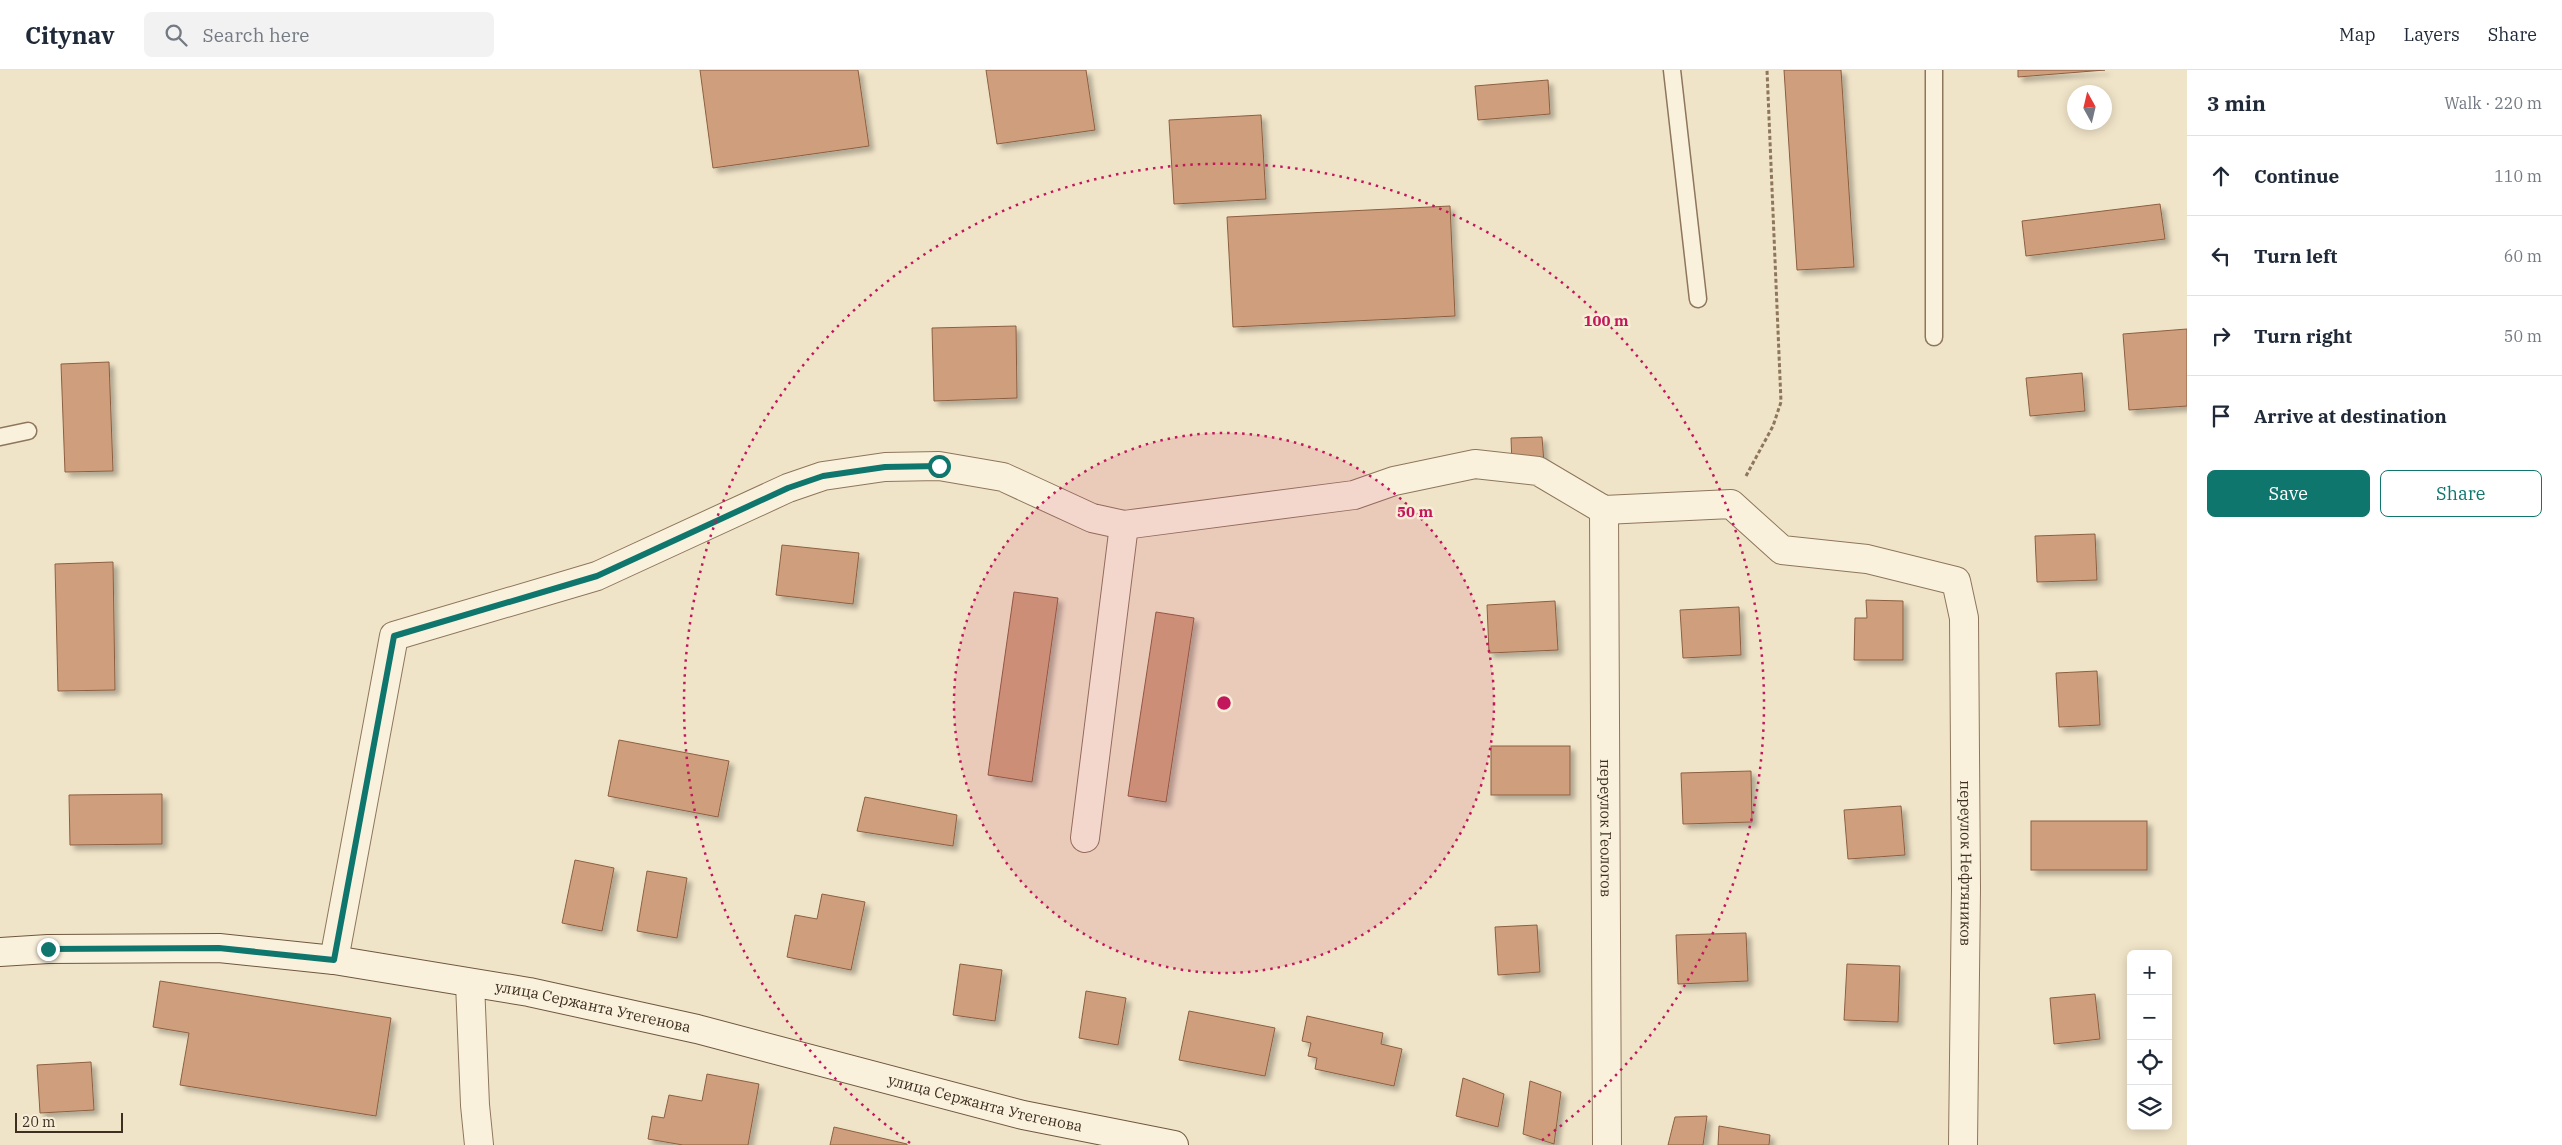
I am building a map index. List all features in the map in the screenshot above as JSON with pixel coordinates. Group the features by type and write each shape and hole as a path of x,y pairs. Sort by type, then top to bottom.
{"street":[{"path":"334,960 394,636 597,576 788,488 823,476 885,467 939,466 1003,478 1092,518 1124,525 1354,496 1394,481 1475,464 1538,471 1604,510 1731,504"},
{"name":"переулок Нефтяников","path":"1731,504 1782,550 1866,560 1956,581 1964,618 1966,888 1963,1145"},
{"name":"переулок Геологов","path":"1604,510 1607,1145"},
{"path":"1085,838 1124,525"},
{"name":"улица Сержанта Утегенова","path":"0,952 48,949 219,948 334,960 529,992 697,1029 1023,1115 1174,1145"},
{"path":"470,983 475,1105 479,1145"}],"lane":[{"path":"1672,70 1698,299"},
{"path":"1934,70 1934,337"},
{"path":"0,437 28,431"}],"path":[{"path":"1731,504 1773,426 1781,402 1767,70"}],"building":[{"path":"700,70 858,70 869,146 713,168"},
{"path":"986,70 1086,70 1095,130 997,144"},
{"path":"1784,70 1841,70 1854,267 1797,270"},
{"path":"2018,70 2105,70 2018,77"},
{"path":"1548,80 1550,114 1478,120 1475,86"},
{"path":"1261,115 1266,199 1174,204 1169,120"},
{"path":"2160,204 2165,239 2026,256 2022,221"},
{"path":"1450,206 1455,316 1233,327 1227,217"},
{"path":"1016,326 1017,398 934,401 932,328"},
{"path":"2187,329 2187,406 2129,410 2123,334"},
{"path":"109,362 113,471 65,472 61,364"},
{"path":"2082,373 2085,411 2030,416 2026,378"},
{"path":"1542,437 1544,463 1512,464 1511,438"},
{"path":"2095,534 2097,580 2037,582 2035,536"},
{"path":"782,545 859,553 853,604 776,595"},
{"path":"113,562 115,690 58,691 55,564"},
{"path":"1014,592 1058,598 1032,782 988,775"},
{"path":"1866,600 1903,601 1903,660 1854,660 1855,618 1867,618"},
{"path":"1555,601 1558,650 1489,653 1487,605"},
{"path":"1739,607 1741,655 1683,658 1680,610"},
{"path":"1156,612 1194,618 1166,802 1128,796"},
{"path":"2097,671 2100,725 2059,727 2056,673"},
{"path":"619,740 729,761 718,817 608,796"},
{"path":"1491,746 1570,746 1570,795 1491,795"},
{"path":"1751,771 1752,822 1683,824 1681,773"},
{"path":"162,794 162,844 70,845 69,795"},
{"path":"865,797 957,815 953,846 857,831"},
{"path":"1901,806 1905,855 1848,859 1844,810"},
{"path":"2031,821 2147,821 2147,870 2031,870"},
{"path":"575,860 614,868 602,931 562,923"},
{"path":"647,871 687,878 677,938 637,931"},
{"path":"822,894 865,902 851,970 787,957 795,915 817,919"},
{"path":"1537,925 1540,972 1498,975 1495,927"},
{"path":"1746,933 1748,981 1678,984 1676,935"},
{"path":"960,964 1002,970 995,1021 953,1015"},
{"path":"1847,964 1900,966 1898,1022 1844,1020"},
{"path":"160,981 391,1018 376,1116 180,1085 189,1033 153,1027"},
{"path":"1086,991 1126,998 1118,1045 1079,1038"},
{"path":"2095,994 2100,1039 2054,1044 2050,998"},
{"path":"1189,1011 1275,1028 1265,1076 1179,1060"},
{"path":"1307,1016 1383,1033 1381,1044 1402,1049 1394,1086 1315,1069 1317,1058 1308,1056 1311,1043 1302,1041"},
{"path":"91,1062 94,1110 40,1113 37,1065"},
{"path":"707,1074 759,1084 748,1145 683,1145 648,1139 652,1116 664,1118 669,1095 702,1101"},
{"path":"1463,1078 1504,1094 1498,1127 1456,1116"},
{"path":"1530,1081 1561,1092 1554,1144 1523,1134"},
{"path":"1707,1116 1703,1145 1668,1145 1675,1117"},
{"path":"1719,1126 1770,1135 1769,1145 1718,1145"},
{"path":"834,1127 907,1144 907,1145 830,1145"}],"route":[{"path":"48,949 219,948 334,960 394,636 597,576 788,488 823,476 885,467 939,466"}]}
